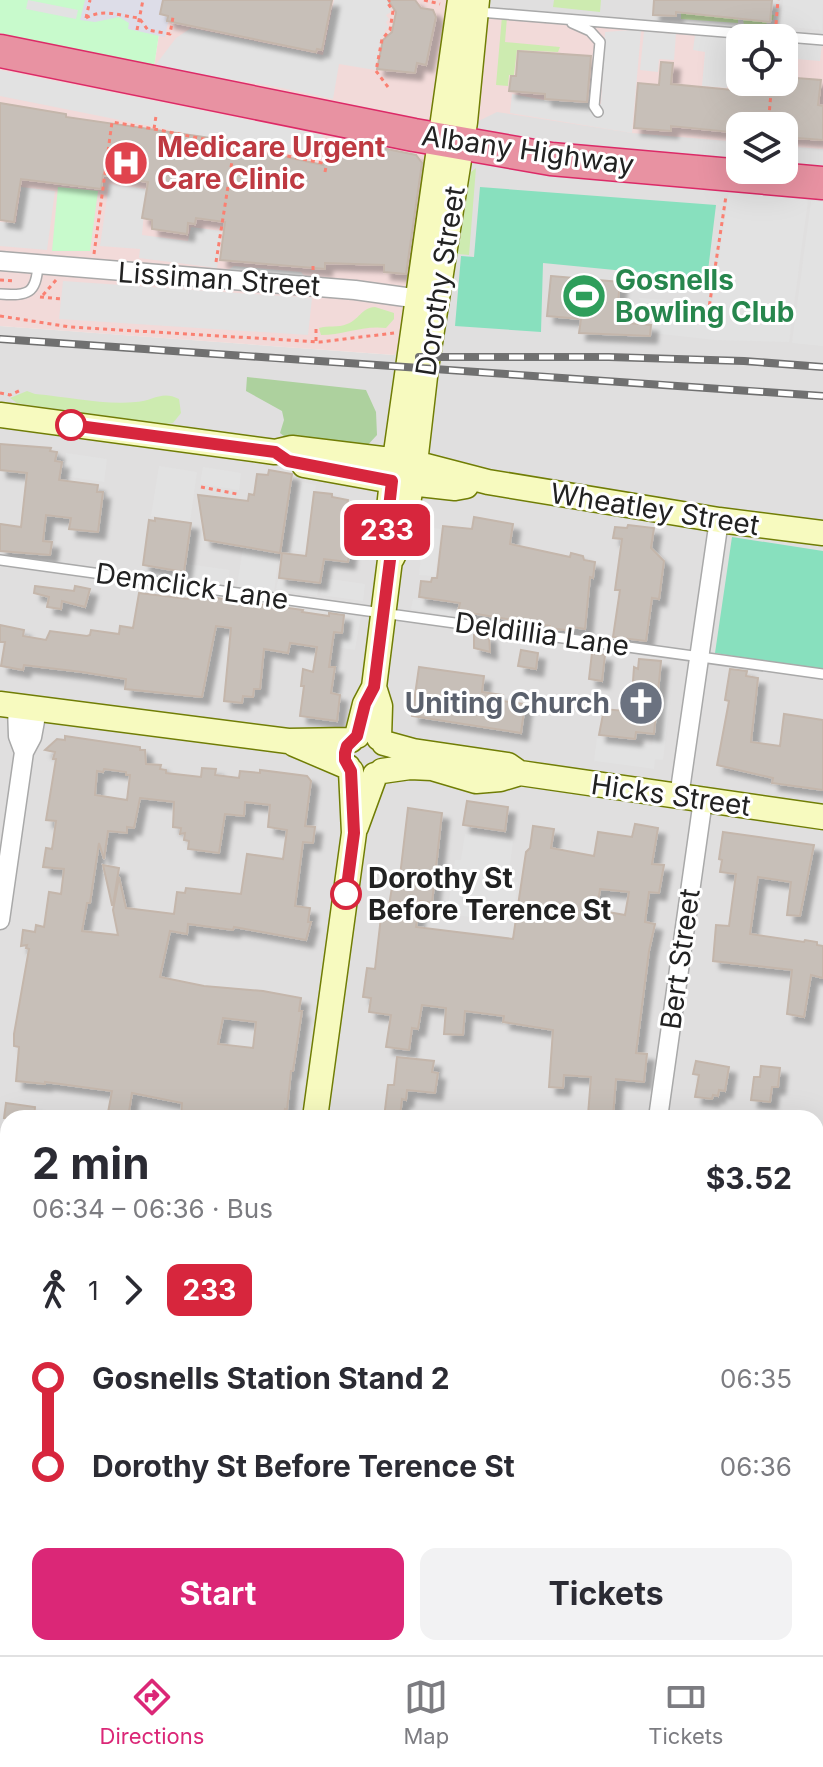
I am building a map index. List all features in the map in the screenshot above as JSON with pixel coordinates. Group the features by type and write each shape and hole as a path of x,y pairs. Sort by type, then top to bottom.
{"highway":[{"name":"Albany Highway","path":"0,33 453,130 551,159 823,183"},
{"name":"Albany Highway","path":"0,51 453,130 575,141 726,170"},
{"path":"798,164 823,167"}],"main road":[{"name":"Dorothy Street","path":"403,472 453,130 465,4"},
{"name":"Dorothy Street","path":"368,739 365,704 374,687 390,560 402,538 403,472 415,334 428,300"},
{"name":"Wheatley Street","path":"0,415 275,452 292,448 403,472 823,533"},
{"name":"Hicks Street","path":"18,707 288,741 368,739 413,751 508,765 520,773"},
{"path":"316,1110 354,833 350,769 345,753 368,739 388,760 379,773 354,833"},
{"name":"Hicks Street","path":"288,741 350,769"},
{"name":"Hicks Street","path":"379,773 410,767 432,768 476,781 520,773 823,817"},
{"path":"350,769 363,777 379,773"}],"street":[{"name":"Lissiman Street","path":"0,261 355,290 428,300"},
{"name":"Bert Street","path":"659,1110 691,798 700,656 719,520"},
{"path":"0,920 24,752 18,736 18,707"}],"lane":[{"path":"465,4 561,19 823,40"},
{"path":"561,19 590,31 600,42 594,106 598,112"},
{"path":"0,294 28,293 36,284 38,265"},
{"name":"Demclick Lane","path":"0,560 384,612"},
{"name":"Deldillia Lane","path":"384,612 823,674"}],"path":[{"path":"90,0 86,18 96,13 115,12 139,18 148,30 170,34 173,17"},
{"path":"137,30 143,0"},
{"path":"388,87 376,71 382,39 390,30 393,11 387,2 390,0"},
{"path":"424,0 465,4"},
{"path":"776,24 778,0"},
{"path":"154,129 156,116"},
{"path":"94,258 112,122 327,164"},
{"path":"325,172 332,133"},
{"path":"216,265 236,136"},
{"path":"707,321 732,184"},
{"path":"313,262 313,270"},
{"path":"57,277 56,284 40,297 62,299"},
{"path":"0,280 21,282"},
{"path":"712,288 727,291"},
{"path":"0,316 70,327 316,341 385,333 415,334"},
{"path":"316,325 316,341"},
{"path":"0,393 10,395 21,390"},
{"path":"201,487 237,494"}],"shaded area":[{"path":"28,0 78,10 76,19 26,9"},
{"path":"85,0 163,0 160,14 169,17 165,37 128,29 129,23 119,17 95,22 80,20"},
{"path":"164,0 477,0 476,11 726,33 726,96 798,96 798,39 823,42 823,149 798,147 798,112 726,112 726,141 632,133 497,112 442,139 408,323 395,355 0,326 0,33 154,67"},
{"path":"334,0 390,0 391,12 386,15 389,28 381,38 375,70 339,64 333,99 154,67 176,38 191,28 323,55"},
{"path":"477,0 823,0 823,1110 0,1110 0,326 394,355"},
{"path":"783,0 823,0 822,30 798,28 798,24 780,24"},
{"path":"641,31 632,133 510,113 512,94 601,104 605,32"},
{"path":"644,31 676,34 674,60 659,59 658,72 640,70"},
{"path":"695,35 726,38 726,88 702,86 705,52 693,50"},
{"path":"798,41 822,43 820,61 798,59"},
{"path":"0,70 323,135 319,160 0,96"},
{"path":"109,184 146,189 142,235 188,241 191,227 222,231 217,268 139,258 140,249 100,246"},
{"path":"21,187 55,191 47,250 0,246 0,222 16,223"},
{"path":"729,191 808,200 789,342 715,340 652,333 653,320 640,320 643,308 639,298 712,303"},
{"path":"811,201 823,202 823,346 792,343"},
{"path":"234,266 301,272 306,278 226,271"},
{"path":"63,281 312,298 308,335 59,319"},
{"path":"66,453 107,459 104,482 63,476"},
{"path":"159,466 197,472 190,522 151,516"},
{"path":"203,467 241,473 239,490 200,484"},
{"path":"302,482 316,485 305,552 291,550"},
{"path":"424,527 441,529 435,576 419,575"},
{"path":"243,548 279,554 274,592 237,586"},
{"path":"187,564 230,570 228,585 185,579"},
{"path":"323,578 365,584 363,601 321,595"},
{"path":"278,580 319,586 317,596 276,589"},
{"path":"413,599 453,605 451,616 411,609"},
{"path":"345,614 361,617 355,650 340,648"},
{"path":"659,699 670,700 663,760 655,759 654,769 594,761 597,738 652,745"},
{"path":"465,834 513,841 508,880 518,882 512,922 447,914 455,860 461,860"}],"green space":[{"path":"0,0 164,0 154,67 0,33"},
{"path":"554,0 601,0 600,12 553,7"},
{"path":"681,8 684,13 747,14 747,20 764,21 765,14 774,15 773,20 767,20 766,24 744,24 743,19 738,19 738,23 681,19"},
{"path":"502,16 507,17 505,42 560,47 558,52 517,50 514,75 509,75 508,86 496,85"},
{"path":"476,168 469,255 458,254 471,172"},
{"path":"58,187 98,191 90,251 52,251"},
{"path":"480,187 716,205 707,279 543,263 541,332 455,326 461,256 474,257"},
{"path":"375,307 394,313 394,319 386,328 321,335 319,328 347,324"},
{"path":"247,377 366,390 376,412 377,435 364,449 290,441 280,433 284,420 282,411 246,391"},
{"path":"27,391 111,402 136,402 168,396 179,399 181,413 173,423 166,424 17,403 10,398"},
{"path":"732,537 823,551 823,670 715,653"}],"building":[{"path":"163,0 332,0 322,50 317,49 316,52 167,21 168,16 160,14"},
{"path":"388,0 415,0 421,8 433,10 436,17 426,65 417,63 415,73 377,69 383,40 392,32 396,12"},
{"path":"654,0 772,0 770,22 676,12 676,16 653,15"},
{"path":"518,51 591,56 587,102 545,99 545,94 509,91 511,76 516,76"},
{"path":"661,62 673,63 671,84 726,89 726,96 798,96 798,78 821,80 818,105 823,106 823,140 798,138 798,112 726,112 726,132 671,126 671,131 634,128 638,83 659,85"},
{"path":"0,103 66,114 66,117 232,141 231,145 323,165 325,156 341,159 342,148 353,142 416,155 422,163 406,274 384,272 384,265 325,263 325,269 220,260 225,222 196,218 195,224 188,223 187,234 152,229 152,220 142,218 148,182 103,175 101,189 21,179 14,222 0,220"},
{"name":"Gosnells Bowling Club","path":"551,276 620,282 616,322 651,325 650,336 579,333 581,319 547,316"},
{"path":"0,444 51,448 50,451 57,452 55,461 62,462 59,480 98,485 97,492 103,492 98,532 69,529 71,518 46,515 43,541 52,542 50,555 0,551 0,524 21,527 27,473 0,470"},
{"path":"269,470 292,474 280,553 205,540 198,495 248,501 249,494 254,495 257,474 268,475"},
{"path":"314,492 332,494 332,497 348,500 347,505 368,509 366,520 372,521 371,532 364,531 361,548 350,546 348,562 324,559 320,583 279,578 282,553 306,556"},
{"path":"474,517 513,524 510,544 570,557 571,553 595,562 593,578 590,577 585,629 550,628 458,611 460,603 419,597 421,581 431,582 432,578 437,578 443,526 472,529"},
{"path":"155,518 191,523 184,572 143,565 149,520 155,521"},
{"path":"628,525 654,528 651,548 664,561 659,599 652,598 646,641 613,637 620,590 615,590 622,539 613,538 615,527 627,528"},
{"path":"35,586 74,591 75,586 90,589 85,607 62,601 61,609 47,607 49,597 34,593"},
{"path":"139,593 188,599 189,594 329,616 329,613 344,615 342,633 334,632 329,667 335,667 331,693 340,695 337,721 300,716 303,669 313,672 317,647 290,643 288,653 264,649 260,689 254,689 253,697 243,696 242,703 224,701 231,628 216,626 202,697 125,689 126,679 82,672 24,665 23,670 1,666 5,642 0,642 0,625 24,630 23,636 46,640 50,631 87,636 91,630 119,634 120,626 133,628"},
{"path":"474,635 489,635 490,652 474,648"},
{"path":"521,650 538,653 536,669 518,666"},
{"path":"592,653 605,655 602,681 589,679"},
{"name":"Uniting Church","path":"639,659 661,661 654,734 636,732 635,739 599,735 604,709 624,711 625,693 632,696 634,667 638,669"},
{"path":"419,667 484,676 482,692 503,695 502,701 525,704 521,733 412,716"},
{"path":"730,669 747,671 746,676 758,678 751,742 780,746 784,714 823,720 823,790 772,783 773,778 717,765 729,701 725,700"},
{"path":"65,736 140,747 140,750 145,750 146,764 161,765 160,769 166,770 166,773 201,777 202,768 216,769 215,775 239,778 240,771 260,773 260,770 307,776 311,781 305,826 315,827 313,843 303,842 295,906 310,908 308,922 311,922 306,940 234,927 233,930 188,924 187,934 170,931 160,977 204,986 301,998 299,1011 302,1011 287,1110 182,1110 182,1103 132,1093 129,1110 108,1110 112,1091 16,1081 19,1047 14,1046 14,1034 29,949 27,945 21,946 23,930 35,932 36,925 44,927 49,892 61,894 64,869 43,867 46,848 52,849 56,821 46,820 56,759 53,759 55,752 45,750 57,739 65,740","holes":["97,771 126,772 130,775 127,800 95,795","140,798 174,802 173,827 181,828 180,834 185,833 184,840 189,841 188,849 219,853 225,814 244,816 245,802 270,805 268,827 287,830 283,859 247,854 241,894 186,888 185,893 177,892 174,914 126,908 119,877 113,910 118,935 82,931 87,903 90,903 99,843 104,859 108,831 127,833 127,827 134,828","223,1018 256,1022 253,1048 218,1044"]},
{"path":"467,801 508,807 505,831 463,825"},
{"path":"408,808 442,813 432,903 420,901 416,927 513,939 533,826 554,829 551,848 594,856 598,832 632,837 635,824 658,828 652,864 664,865 659,893 649,892 645,922 655,924 636,1053 647,1054 644,1082 616,1079 614,1110 588,1110 591,1077 564,1075 563,1088 549,1087 553,1030 503,1022 504,1016 465,1011 463,1035 444,1034 446,1008 422,1005 418,1029 412,1028 409,1050 386,1047 391,1015 369,1012 371,998 363,997 367,968 375,969 381,917 387,918 394,875 400,876","holes":["600,889 629,892 625,915 597,910"]},
{"path":"723,832 814,845 800,916 787,915 791,882 758,877 750,934 805,940 823,946 823,978 811,975 804,1017 787,1014 792,970 713,961 716,925 729,926 736,874 720,872"},
{"path":"103,865 119,868 113,905 112,905"},
{"path":"397,1057 434,1061 432,1072 438,1073 435,1093 407,1090 401,1110 385,1110 388,1085 394,1085"},
{"path":"696,1061 729,1067 725,1091 719,1090 718,1096 713,1095 712,1099 695,1097 699,1075 693,1074"},
{"path":"761,1066 780,1068 778,1087 772,1087 770,1102 751,1100 754,1077 760,1077"},
{"path":"6,1103 35,1107 35,1110 5,1110"}],"railway":[{"path":"0,339 823,396"},
{"path":"419,357 609,357 823,367"}],"bus line":[{"name":"233","path":"71,425 275,452 288,461 392,481 386,535 390,560 374,687 365,704 357,736 351,740 345,753 351,771 354,833 346,894"}],"place":[{"name":"Medicare Urgent Care Clinic","path":"126,163"},
{"name":"Gosnells Bowling Club","path":"584,296"},
{"name":"Uniting Church","path":"641,703"},
{"name":"Dorothy St Before Terence St","path":"346,894"}]}
